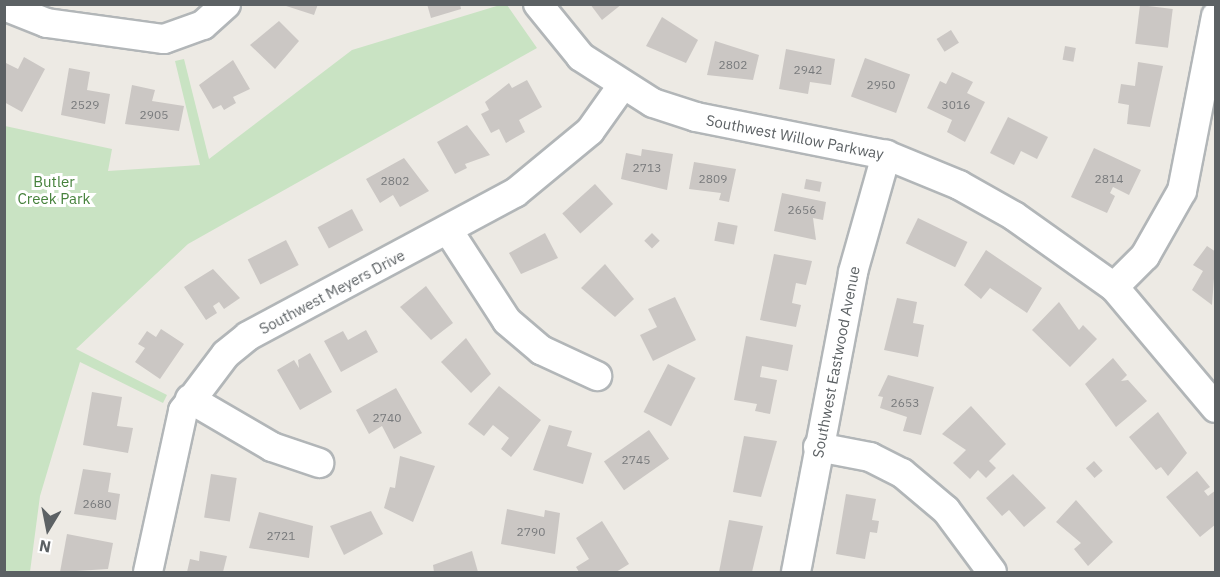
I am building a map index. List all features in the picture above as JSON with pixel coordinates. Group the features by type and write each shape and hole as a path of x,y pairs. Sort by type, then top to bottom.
{"street":[{"path":"4,6 47,22 144,38 186,32 226,4"},
{"name":"Southwest Willow Parkway","path":"538,4 569,47 622,86 696,117 886,155 959,184 1014,216 1113,287 1215,408"},
{"path":"1113,287 1145,256 1182,191 1215,16"},
{"name":"Southwest Meyers Drive","path":"148,573 172,448 190,399 248,336 515,193 562,158 622,86"},
{"name":"Southwest Eastwood Avenue","path":"796,573 818,447 853,272 886,155"},
{"path":"448,230 507,321 541,350 597,376"},
{"path":"190,399 272,447 319,463"},
{"path":"818,447 870,457 902,473 946,510 992,573"}],"green space":[{"name":"Butler Creek Park","path":"500,5 507,5 537,48 188,244 76,349 167,395 163,403 80,362 40,496 30,572 5,572 5,126 112,149 108,171 200,165 175,61 184,59 209,159 352,50"}],"building":[{"path":"280,4 318,4 314,15"},
{"path":"427,4 460,4 461,9 431,18"},
{"path":"590,4 622,4 602,20"},
{"path":"1140,5 1173,9 1168,48 1135,44"},
{"path":"662,17 698,40 686,63 646,46"},
{"path":"279,21 299,41 275,69 250,45"},
{"path":"951,30 959,43 945,52 937,39"},
{"path":"715,41 759,55 753,80 707,75"},
{"path":"1065,46 1076,48 1073,62 1063,60"},
{"path":"786,49 835,59 831,85 810,82 808,94 779,89"},
{"path":"24,57 45,69 22,112 4,102 4,62 18,69"},
{"path":"865,58 910,74 896,113 851,97"},
{"path":"233,60 250,89 233,97 236,103 224,110 221,105 213,109 199,85"},
{"path":"1138,62 1163,66 1150,127 1127,124 1129,105 1118,103 1121,84 1135,86"},
{"path":"69,68 90,72 87,90 110,94 105,124 61,115"},
{"path":"952,72 973,82 967,93 985,102 965,142 947,132 952,120 927,108 940,81 946,84"},
{"path":"527,80 542,107 519,120 525,132 506,143 499,129 491,133 481,114 489,110 485,102 509,83 512,88"},
{"path":"132,85 155,90 152,101 184,106 179,131 125,124"},
{"path":"1008,117 1048,137 1037,159 1021,151 1014,165 990,153"},
{"path":"467,125 490,155 465,164 467,168 455,174 437,142"},
{"path":"1094,148 1141,170 1129,195 1113,187 1110,193 1115,196 1107,213 1071,197"},
{"path":"642,149 673,154 667,190 621,179 626,153 641,156"},
{"path":"404,158 429,191 400,207 393,195 380,203 366,179"},
{"path":"694,162 736,169 729,202 719,200 721,193 689,189"},
{"path":"806,179 822,182 820,192 804,189"},
{"path":"595,184 613,204 580,234 562,213"},
{"path":"782,193 826,202 823,220 813,218 816,240 774,231"},
{"path":"352,209 363,230 329,249 318,227"},
{"path":"918,218 967,242 955,267 906,243"},
{"path":"718,222 738,226 734,244 714,241"},
{"path":"545,233 558,258 521,274 509,253"},
{"path":"652,233 660,241 652,249 644,241"},
{"path":"286,240 299,265 260,284 248,260"},
{"path":"1207,246 1216,252 1212,305 1192,290 1203,271 1193,265"},
{"path":"986,250 1042,288 1027,313 990,288 981,299 964,285"},
{"path":"774,254 812,261 806,285 796,283 792,303 801,305 796,327 760,320"},
{"path":"605,264 634,299 615,317 581,288"},
{"path":"213,269 240,298 224,309 219,302 213,306 217,313 206,320 184,287"},
{"path":"426,286 453,323 431,340 400,307"},
{"path":"675,297 696,340 653,361 640,335 657,327 648,309"},
{"path":"897,298 917,302 913,323 924,325 918,357 884,350"},
{"path":"1059,302 1079,330 1083,325 1097,339 1070,367 1032,330"},
{"path":"161,329 184,344 160,379 135,362 145,348 138,344 147,331 156,337"},
{"path":"366,330 378,352 341,372 324,341 343,331 348,340"},
{"path":"746,336 793,345 788,371 762,366 760,377 777,380 770,414 755,411 757,404 734,400"},
{"path":"466,338 491,374 471,393 441,362"},
{"path":"310,353 332,392 300,410 277,370 294,360 299,368 298,360"},
{"path":"1113,358 1127,375 1121,381 1128,380 1147,401 1116,427 1085,384"},
{"path":"668,364 696,378 671,426 643,412"},
{"path":"888,375 934,387 921,435 903,431 907,417 880,408 883,397 878,396"},
{"path":"499,386 541,420 511,457 501,449 509,438 493,425 484,436 468,424"},
{"path":"396,388 422,433 394,449 382,426 369,434 356,410"},
{"path":"92,392 122,397 117,426 133,428 128,453 83,445"},
{"path":"971,406 1006,444 989,461 996,468 986,478 978,470 970,479 953,463 966,450 942,434"},
{"path":"1158,412 1187,453 1168,476 1161,467 1156,470 1129,437"},
{"path":"549,425 572,431 567,446 592,453 583,484 533,470"},
{"path":"649,430 669,459 624,490 604,462"},
{"path":"744,436 777,441 761,497 733,492"},
{"path":"400,456 435,466 413,522 384,508 390,487 395,488"},
{"path":"1094,461 1103,471 1095,478 1086,468"},
{"path":"83,469 111,473 108,492 120,494 116,520 74,514"},
{"path":"1197,471 1210,487 1204,491 1208,496 1216,490 1216,524 1200,537 1166,497"},
{"path":"211,474 237,478 230,522 204,517"},
{"path":"1013,474 1046,508 1024,527 1009,510 1002,516 986,498"},
{"path":"846,494 876,499 872,520 879,521 877,533 870,532 865,559 836,554"},
{"path":"1076,500 1113,542 1088,566 1074,549 1081,543 1056,522"},
{"path":"507,509 544,517 545,510 560,513 555,554 501,544"},
{"path":"371,511 383,534 344,555 330,526"},
{"path":"259,512 313,526 309,558 249,548"},
{"path":"729,520 763,526 752,572 719,572"},
{"path":"602,521 629,564 616,572 579,572 576,567 589,559 576,538"},
{"path":"67,534 113,543 108,569 60,572"},
{"path":"200,551 227,556 223,572 187,572 190,559 199,561"},
{"path":"472,551 478,572 434,572 433,565"}]}
